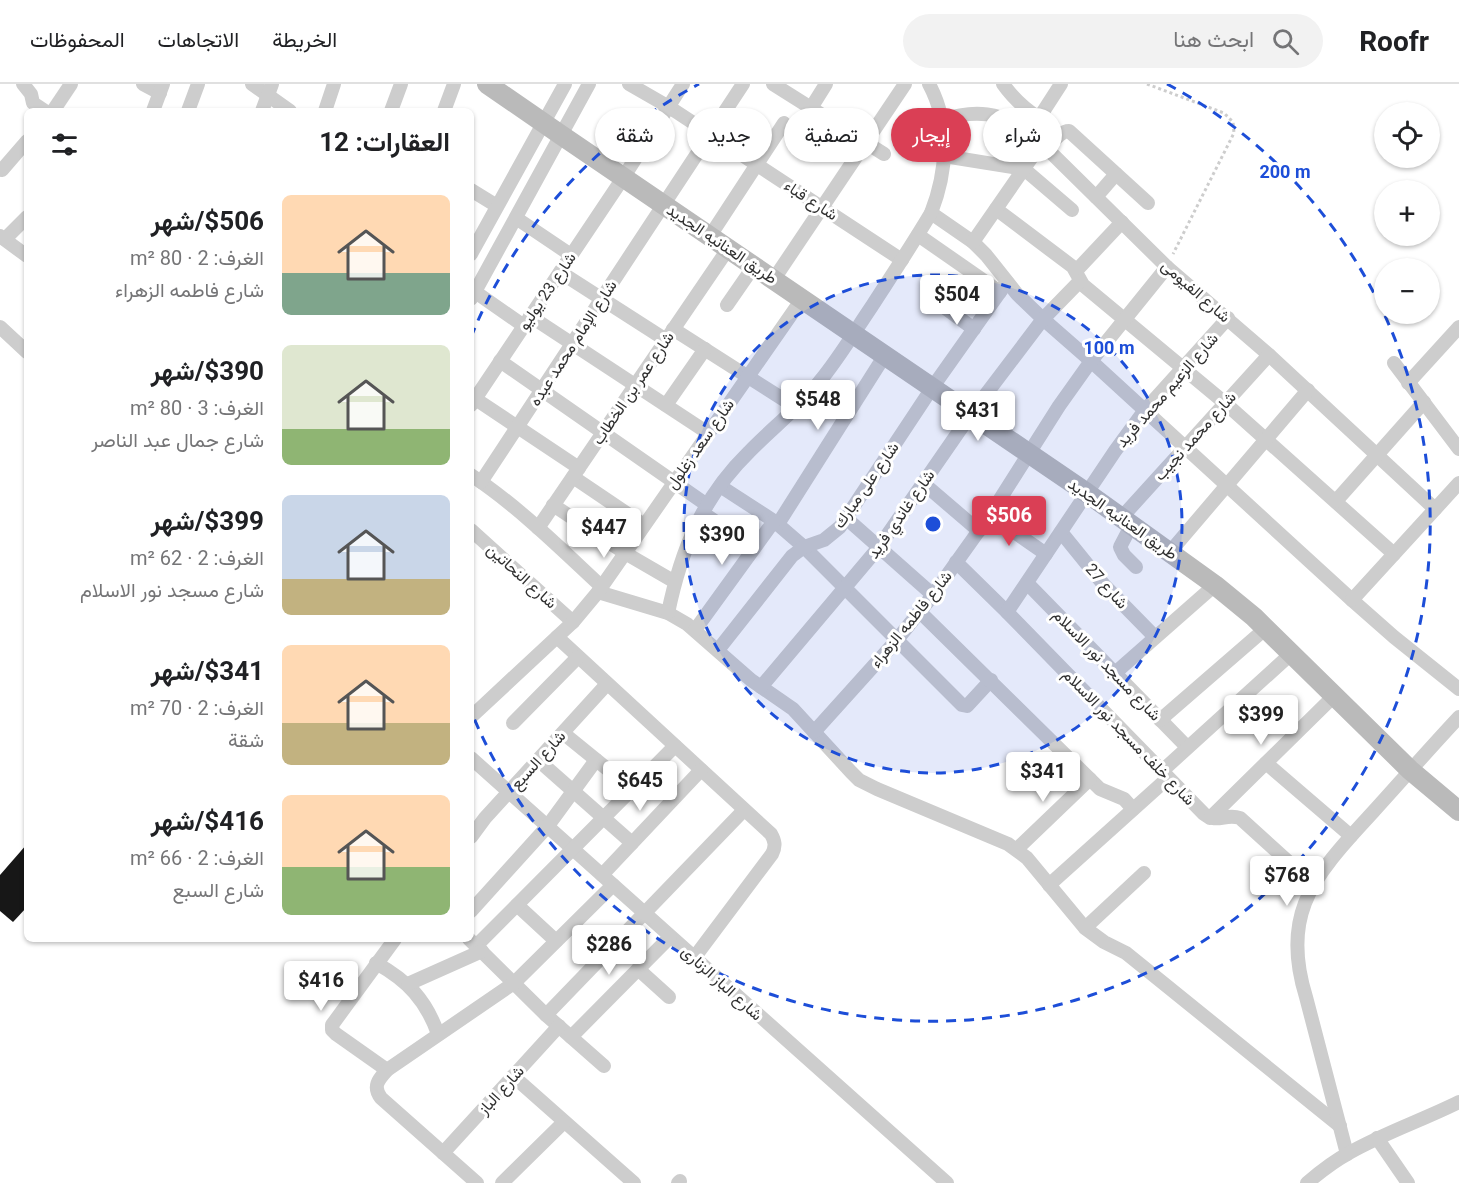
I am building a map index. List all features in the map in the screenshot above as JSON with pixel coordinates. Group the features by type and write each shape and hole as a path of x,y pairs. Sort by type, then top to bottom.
{"street":[{"path":"23,84 31,94 33,103 40,108"},
{"path":"59,108 71,84"},
{"path":"143,84 161,88 154,108"},
{"path":"189,108 198,84"},
{"path":"252,84 270,90 287,108"},
{"path":"326,108 334,84"},
{"path":"392,108 401,84"},
{"path":"445,108 454,84"},
{"name":"طريق العنانيه الجديد","path":"487,84 1127,521 1215,585 1266,628 1410,770 1459,811"},
{"path":"474,248 565,84"},
{"path":"474,290 589,84"},
{"name":"شارع قباء","path":"629,84 687,119"},
{"name":"شارع 23 يوليو","path":"474,397 623,178 683,84"},
{"name":"شارع الإمام محمد عبده","path":"728,108 743,84"},
{"path":"773,84 811,108 826,84"},
{"path":"879,122 904,84"},
{"path":"1003,84 1025,108"},
{"path":"1045,108 1061,84"},
{"path":"934,86 939,108"},
{"path":"263,108 270,90"},
{"path":"710,236 784,123"},
{"path":"1062,133 1068,130 1148,203"},
{"path":"2,170 24,144"},
{"path":"879,151 884,154"},
{"path":"971,160 1024,169 1072,210"},
{"name":"شارع الإمام محمد عبده","path":"476,479 518,427 692,162"},
{"name":"شارع قباء","path":"752,162 902,260"},
{"path":"774,279 852,162"},
{"path":"668,613 684,551 705,509 720,486 747,453 797,408 822,379 854,334 931,213 938,195 943,162"},
{"path":"973,242 1030,162"},
{"name":"شارع الفيومى","path":"1060,162 1167,267 1308,390 1435,509"},
{"path":"1096,197 1116,174"},
{"path":"474,192 497,206"},
{"path":"996,209 1070,264 1078,276 1124,319 1225,403 1394,554"},
{"path":"931,213 973,242 986,255 1003,287"},
{"path":"516,218 571,255"},
{"path":"24,219 2,237 24,254"},
{"name":"شارع غاندي فريد","path":"761,687 879,547 971,414 1043,319 1122,222"},
{"path":"918,235 1003,287 1043,319 1352,600 1394,637 1459,688"},
{"name":"شارع عمر بن الخطاب","path":"538,528 728,249"},
{"path":"727,305 754,266"},
{"name":"شارع فاطمه الزهراء","path":"814,732 896,641 933,595 990,515 1028,453 1091,361 1167,267"},
{"path":"560,272 602,299 670,335 705,349 797,408"},
{"name":"شارع على مبارك","path":"718,650 788,561 804,547 824,540 840,527 932,388 1003,287"},
{"path":"474,294 572,344 708,433"},
{"path":"929,296 974,328"},
{"name":"شارع سعد زغلول","path":"474,714 573,622 600,589 802,299"},
{"name":"شارع الزعيم محمد فريد","path":"1007,612 1114,451 1145,410 1228,318"},
{"path":"0,327 24,349"},
{"path":"1408,383 1459,327"},
{"path":"666,405 705,349"},
{"path":"695,630 754,548 776,522 885,355"},
{"name":"شارع محمد نجيب","path":"1127,521 1185,447 1269,355"},
{"path":"500,361 674,482 754,548"},
{"path":"1394,363 1459,449"},
{"path":"1170,552 1308,390"},
{"path":"474,401 518,427 644,525"},
{"path":"1336,501 1424,402"},
{"path":"476,479 538,528 600,589 678,617 695,630 751,680 793,709 859,780 1017,849 1085,928 1104,942 1126,953 1340,1126"},
{"path":"923,483 979,531"},
{"path":"1352,600 1459,483"},
{"path":"720,486 776,522 804,547 896,641 964,706 969,704 991,681"},
{"path":"553,505 625,554 675,582"},
{"path":"990,515 1046,554"},
{"path":"846,518 933,595"},
{"path":"1127,521 1120,547 1136,567"},
{"name":"شارع 27","path":"1060,532 1104,585 1155,637"},
{"name":"شارع النحاتين","path":"474,533 573,622"},
{"name":"شارع خلف مسجد نور الاسلام","path":"956,562 1210,818 1217,820 1232,816 1240,818 1314,885"},
{"name":"شارع مسجد نور الاسلام","path":"1027,583 1187,747"},
{"path":"1115,673 1215,585"},
{"path":"920,612 1100,789 1124,799 1133,808"},
{"path":"1160,720 1266,628"},
{"path":"557,637 771,834 774,840 775,847 772,854 694,958"},
{"path":"1049,885 1133,808 1187,747 1292,653"},
{"path":"513,723 578,657"},
{"name":"شارع السبع","path":"474,833 607,684"},
{"path":"1210,818 1334,696"},
{"path":"1347,1154 1300,978 1297,940 1300,921 1305,903 1314,885 1351,836 1459,717"},
{"path":"563,732 632,789"},
{"path":"408,984 476,945 675,746"},
{"path":"538,760 632,843"},
{"path":"474,908 547,826 596,760"},
{"path":"1266,763 1351,836"},
{"name":"شارع الباز الزنارى","path":"474,766 509,792 947,1183"},
{"path":"602,875 701,770"},
{"path":"1017,849 1090,779"},
{"path":"546,1015 744,810"},
{"path":"1085,928 1144,873"},
{"path":"477,1183 378,1094 377,1083 387,1070 514,983 613,885"},
{"path":"517,905 556,941"},
{"path":"571,1037 670,937"},
{"path":"387,1070 336,1034 332,1030 332,1025 393,942"},
{"path":"476,945 546,1015 604,1066"},
{"path":"376,963 408,984 418,995 438,1034"},
{"path":"638,969 669,997"},
{"name":"شارع الباز","path":"443,1153 559,1026"},
{"path":"513,1076 634,1183"},
{"path":"1307,1183 1347,1154 1377,1138 1459,1102"},
{"path":"502,1183 564,1122"},
{"path":"1377,1138 1408,1183"}],"path":[{"path":"1147,84 1224,113 1233,122 1234,133 1167,267"}],"building":[{"path":"24,847 24,910 13,922 0,911 0,875"}]}
